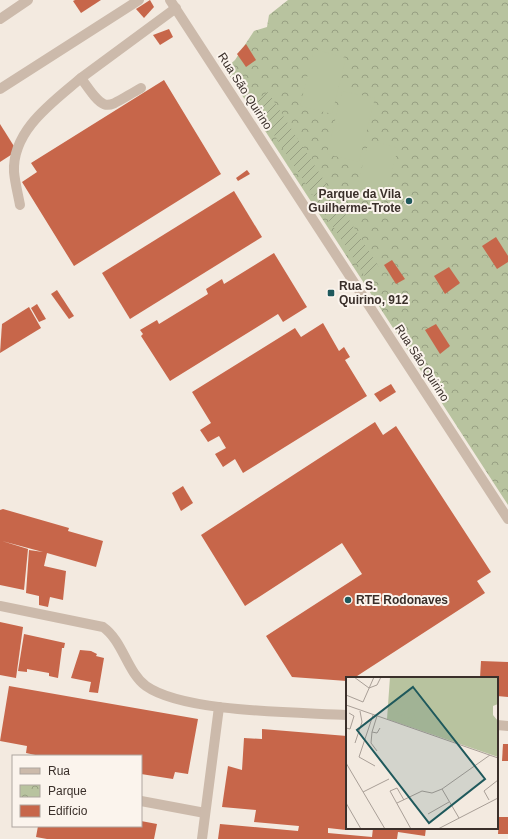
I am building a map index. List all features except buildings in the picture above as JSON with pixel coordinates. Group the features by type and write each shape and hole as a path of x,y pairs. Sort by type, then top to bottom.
{"street":[{"path":"0,19 28,0"},
{"path":"0,89 139,0"},
{"path":"20,205 14,171 20,146 26,131 36,117 81,78 173,4"},
{"name":"Rua São Quirino","path":"173,4 508,519"},
{"path":"81,78 97,102 105,105 112,105 141,88"},
{"path":"0,606 103,627 108,631 144,684 156,692 219,707 346,715"},
{"path":"202,839 219,707"},
{"path":"498,725 508,726"},
{"path":"142,801 205,813"}],"green space":[{"name":"Parque da Vila Guilherme-Trote","path":"288,0 508,0 508,505 225,69 235,60 254,31 267,27 269,15"},
{"path":"314,49 346,58 332,114 300,106"},
{"path":"342,91 375,98 359,162 327,154"},
{"path":"268,92 379,267 366,278 253,102"},
{"path":"369,140 398,148 384,202 355,194"}],"place":[{"name":"Parque da Vila Guilherme-Trote","path":"409,201"},
{"name":"Rua S. Quirino, 912","path":"331,293"},
{"name":"RTE Rodonaves","path":"348,600"}]}
